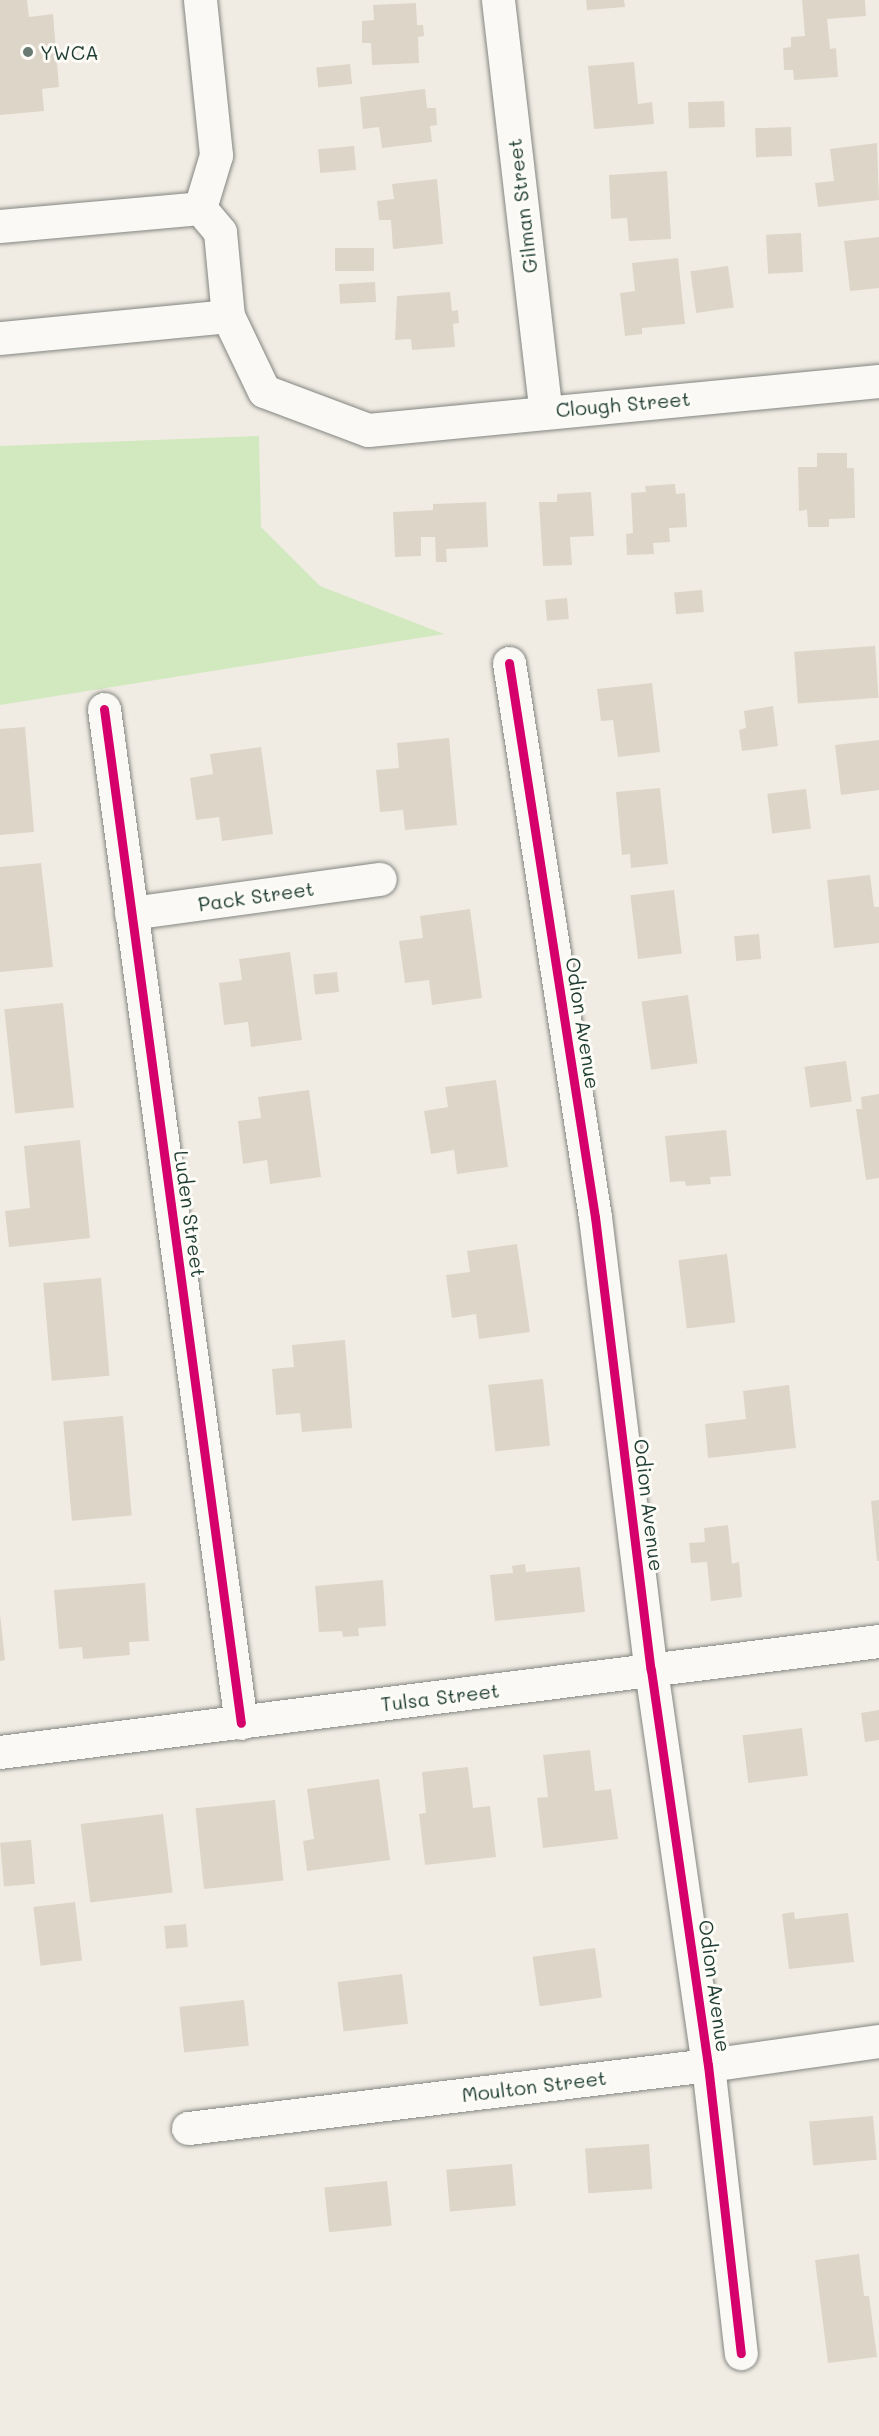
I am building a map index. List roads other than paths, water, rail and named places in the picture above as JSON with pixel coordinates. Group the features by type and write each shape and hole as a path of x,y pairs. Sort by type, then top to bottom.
{"street":[{"path":"200,0 216,155 200,208"},
{"name":"Gilman Street","path":"498,0 546,412"},
{"path":"0,226 200,208"},
{"path":"0,338 228,316 220,232 200,208"},
{"name":"Clough Street","path":"228,316 264,391 368,430 879,381"},
{"name":"Odion Avenue","path":"509,663 595,1217 651,1670 708,2065 741,2353"},
{"name":"Luden Street","path":"104,709 241,1723"},
{"name":"Pack Street","path":"131,913 380,879"},
{"name":"Tulsa Street","path":"0,1752 879,1641"},
{"name":"Moulton Street","path":"188,2128 708,2065 879,2040"}],"place":[{"name":"YWCA","path":"28,52"}]}
